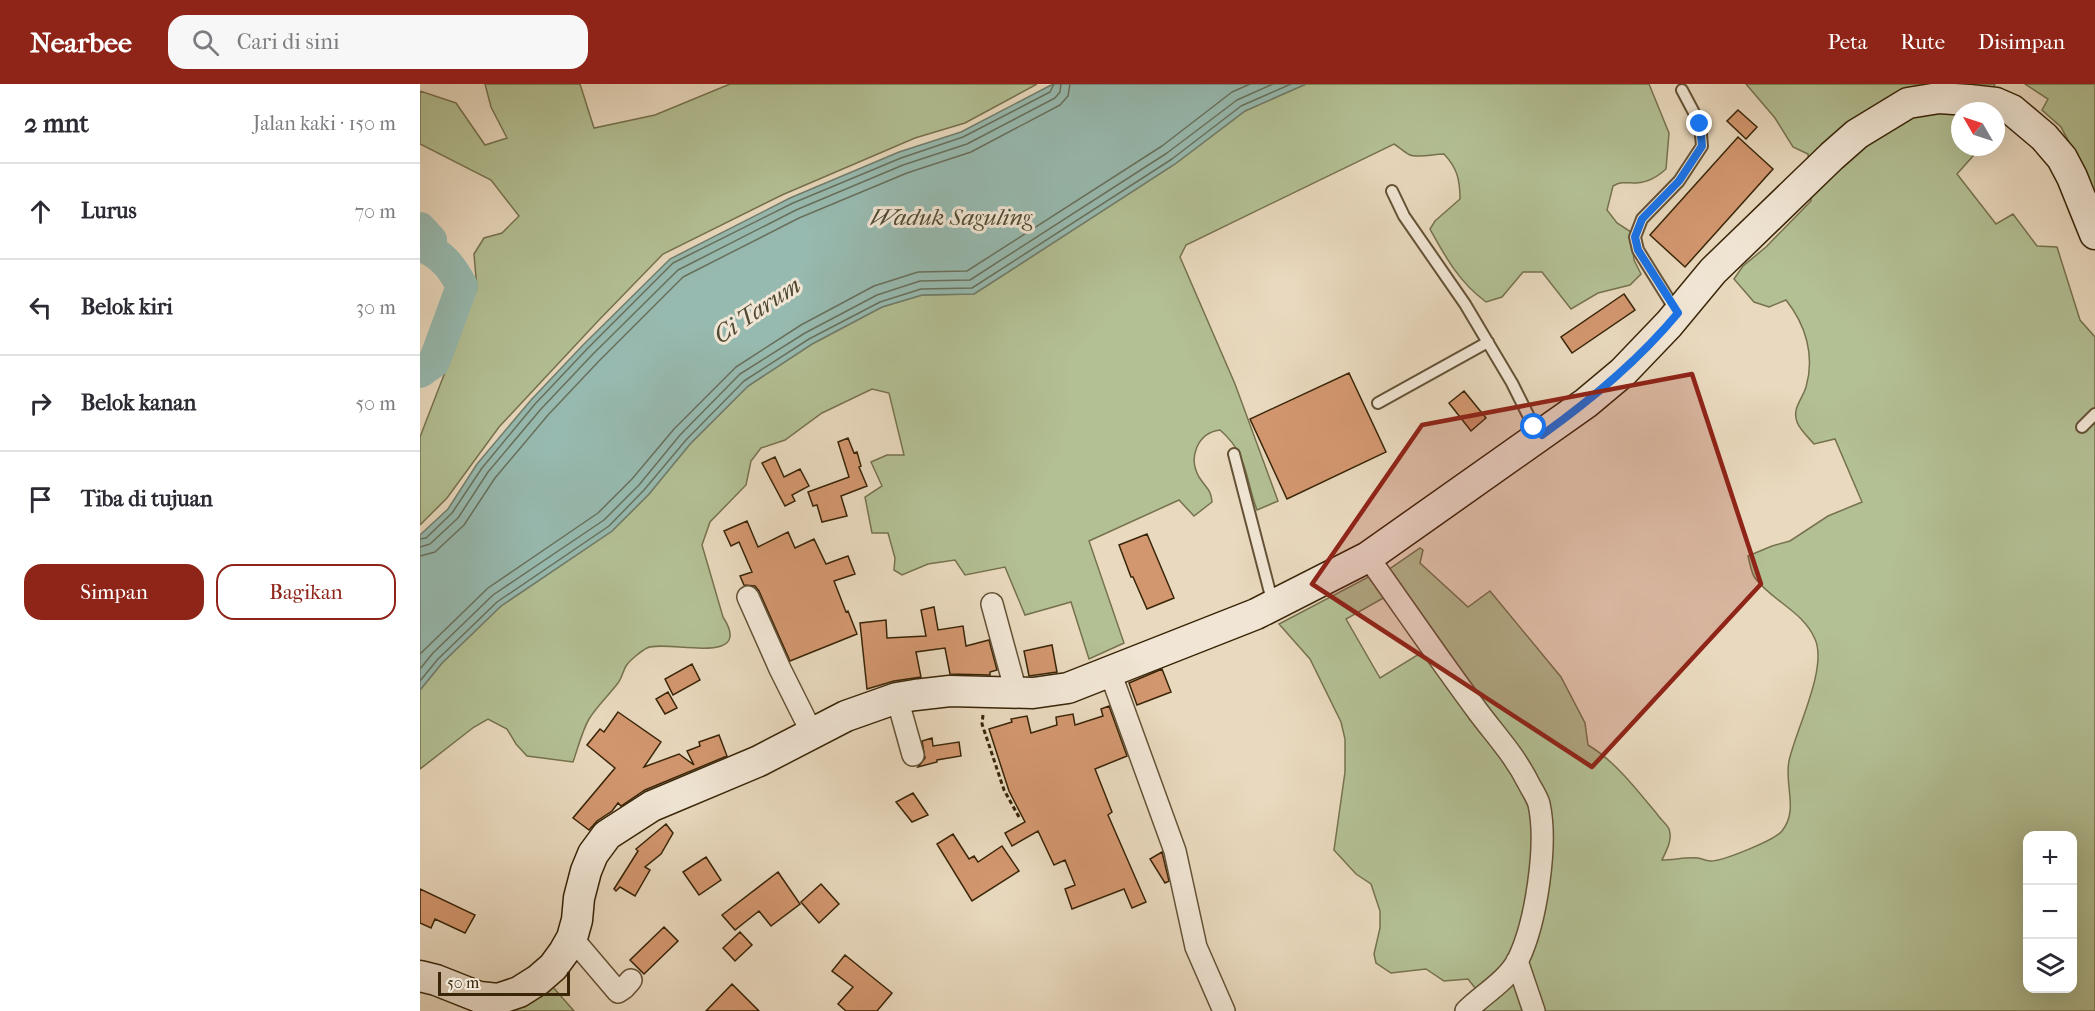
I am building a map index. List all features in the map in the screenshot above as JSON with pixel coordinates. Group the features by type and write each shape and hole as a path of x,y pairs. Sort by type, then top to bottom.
{"street":[{"path":"420,976 479,997 498,999 519,992 553,967 572,938 586,871 593,854 608,835 652,806 759,762 846,716 897,699 950,692 1033,693 1068,688 1256,614 1368,557 1542,435 1623,372 1736,247 1832,156 1857,134 1908,103 1939,98 1969,100 1996,104 2012,110 2044,136 2062,158 2095,234"},
{"path":"1368,557 1479,713 1517,760 1539,803 1542,844 1534,914 1517,961 1503,978 1466,1011"},
{"path":"748,597 812,733"},
{"path":"992,604 1016,692"},
{"path":"1110,672 1175,851 1196,947 1224,1011"},
{"path":"897,699 913,755"},
{"path":"572,938 618,992 631,980"},
{"path":"1517,961 1534,1011"}],"lane":[{"path":"1678,313 1638,250 1635,237 1642,219 1679,181 1702,146 1700,124 1682,90"},
{"path":"1392,191 1404,216 1465,304 1512,383 1534,427 1542,435"},
{"path":"1378,403 1488,342"},
{"path":"2082,427 2095,414"},
{"path":"1234,454 1273,604"}],"path":[{"path":"984,692 982,724 1004,790 1020,819"}],"highlighted area":[{"path":"1692,374 1761,584 1592,767 1312,584 1422,425"}],"green space":[{"path":"485,84 580,84 594,128 655,115 730,84 1037,84 965,123 915,138 782,195 663,254 499,427 447,498 420,525 420,437 457,341 464,302 477,289 474,254 484,238 502,233 519,216 491,180 420,144 420,91 456,103 485,145 507,138 491,107"},
{"path":"1306,84 1649,84 1669,133 1666,169 1645,182 1622,183 1613,186 1607,210 1617,223 1631,232 1634,260 1641,274 1630,285 1598,293 1571,309 1542,272 1523,272 1502,297 1486,302 1461,278 1430,229 1435,221 1460,199 1455,169 1444,154 1413,156 1394,144 1186,245 1180,257 1235,384 1278,501 1257,510 1241,457 1220,430 1212,432 1200,441 1194,462 1212,502 1194,516 1179,500 1089,541 1124,643 1089,659 1071,602 1025,615 1005,567 965,575 955,560 928,564 902,575 894,570 895,558 888,533 872,533 865,497 882,486 871,462 887,455 904,455 889,393 872,389 822,413 785,440 761,448 751,461 746,485 710,522 702,545 723,617 730,633 728,642 718,647 704,648 657,646 647,648 639,654 628,664 621,679 589,719 573,762 527,756 507,729 488,719 474,727 420,769 420,690 442,663 501,606 612,531 649,494 690,444 748,386 812,344 882,307 922,295 974,294 1175,164 1245,111"},
{"path":"1746,84 1995,84 1989,96 1977,102 1951,102 1951,156 1973,156 1957,174 1996,224 2013,214 2037,246 2057,247 2080,320 2095,337 2095,1011 1484,1011 1487,1003 1468,979 1444,981 1426,969 1391,973 1376,963 1374,954 1380,928 1380,911 1371,884 1356,874 1334,850 1345,772 1345,739 1341,722 1310,659 1279,624 1374,574 1387,596 1346,619 1380,678 1434,645 1388,570 1420,548 1423,550 1420,563 1468,607 1490,591 1561,677 1585,723 1588,745 1616,768 1668,827 1670,841 1662,860 1698,858 1711,861 1726,858 1777,835 1787,823 1790,815 1789,761 1810,699 1818,651 1810,629 1755,578 1748,556 1790,541 1828,516 1862,502 1835,439 1814,444 1797,422 1797,408 1809,375 1807,341 1799,320 1786,300 1769,307 1754,302 1734,279 1743,266 1766,247 1811,201 1808,154 1793,147 1775,118"},
{"path":"2025,84 2095,84 2095,197 2086,174 2061,127 2042,110 2048,99"},
{"path":"552,986 574,1011 515,1011"}],"water":[{"name":"Waduk Saguling","path":"1053,84 1306,84 1245,111 1175,164 974,294 922,295 882,307 812,344 748,386 690,444 649,494 612,531 501,606 442,663 420,690 420,535 448,509 477,464 531,400 670,259 790,198 899,152 961,132"}],"building":[{"path":"1738,110 1757,127 1746,139 1727,121"},
{"path":"1738,137 1773,169 1685,267 1650,235"},
{"path":"1624,294 1635,310 1572,353 1561,337"},
{"path":"1349,373 1386,452 1287,499 1250,419"},
{"path":"1464,391 1486,418 1471,431 1449,403"},
{"path":"848,438 854,453 857,452 861,466 859,467 867,486 841,496 847,516 822,522 817,505 813,506 808,492 849,477 838,442"},
{"path":"775,457 784,477 800,469 809,486 792,495 795,501 785,506 762,463"},
{"path":"747,521 758,547 788,532 795,548 814,539 826,564 848,556 855,574 834,581 857,634 790,661 759,591 755,586 744,585 740,576 752,572 739,542 731,546 724,531"},
{"path":"1147,534 1174,598 1147,609 1131,577 1119,545"},
{"path":"934,607 938,630 963,626 966,646 989,640 997,670 990,672 990,675 950,674 945,648 916,652 921,677 894,681 867,689 860,623 886,620 887,638 926,636 921,610"},
{"path":"1052,645 1057,672 1029,676 1024,651"},
{"path":"692,664 700,680 673,695 665,679"},
{"path":"1162,669 1171,692 1137,705 1129,683"},
{"path":"668,692 677,708 665,714 656,699"},
{"path":"1109,706 1127,756 1095,769 1112,812 1108,815 1146,902 1132,908 1124,889 1072,909 1065,889 1075,885 1065,860 1054,865 1038,831 1012,846 1005,833 1025,822 1009,791 989,729 1012,722 1011,719 1027,716 1031,733 1057,725 1056,717 1073,714 1075,725 1103,716 1101,709"},
{"path":"618,712 661,742 644,767 679,754 694,765 687,751 700,746 699,742 719,735 727,756 645,790 621,806 618,803 589,830 573,818 615,768 587,745 600,729 604,732"},
{"path":"932,738 933,746 959,742 961,756 937,760 937,762 918,767 925,758 922,741"},
{"path":"913,793 928,815 912,822 896,802"},
{"path":"666,824 673,833 661,854 645,867 650,870 635,896 620,887 616,891 614,889 638,851 636,849"},
{"path":"953,834 969,859 974,856 978,862 1002,846 1019,871 972,901 937,844"},
{"path":"1162,852 1169,881 1165,883 1150,859"},
{"path":"706,857 721,880 699,895 683,872"},
{"path":"778,872 800,904 771,926 759,911 735,930 722,915"},
{"path":"821,884 839,904 819,923 801,902"},
{"path":"420,889 475,915 465,933 435,919 431,928 420,923"},
{"path":"664,927 678,941 644,974 630,960"},
{"path":"740,932 752,945 735,961 723,948"},
{"path":"845,955 892,993 877,1011 846,1011 838,1004 853,987 832,971"},
{"path":"732,984 759,1011 706,1011"}],"waterway":[{"path":"420,228 431,240 430,250 449,265 462,286 434,362 420,372"}],"route":[{"path":"1534,427 1542,435 1586,403 1623,372 1678,313 1638,250 1635,237 1642,219 1694,162 1702,146 1700,124"}],"water label":[{"name":"Ci Tarum","path":"757,310"}]}
